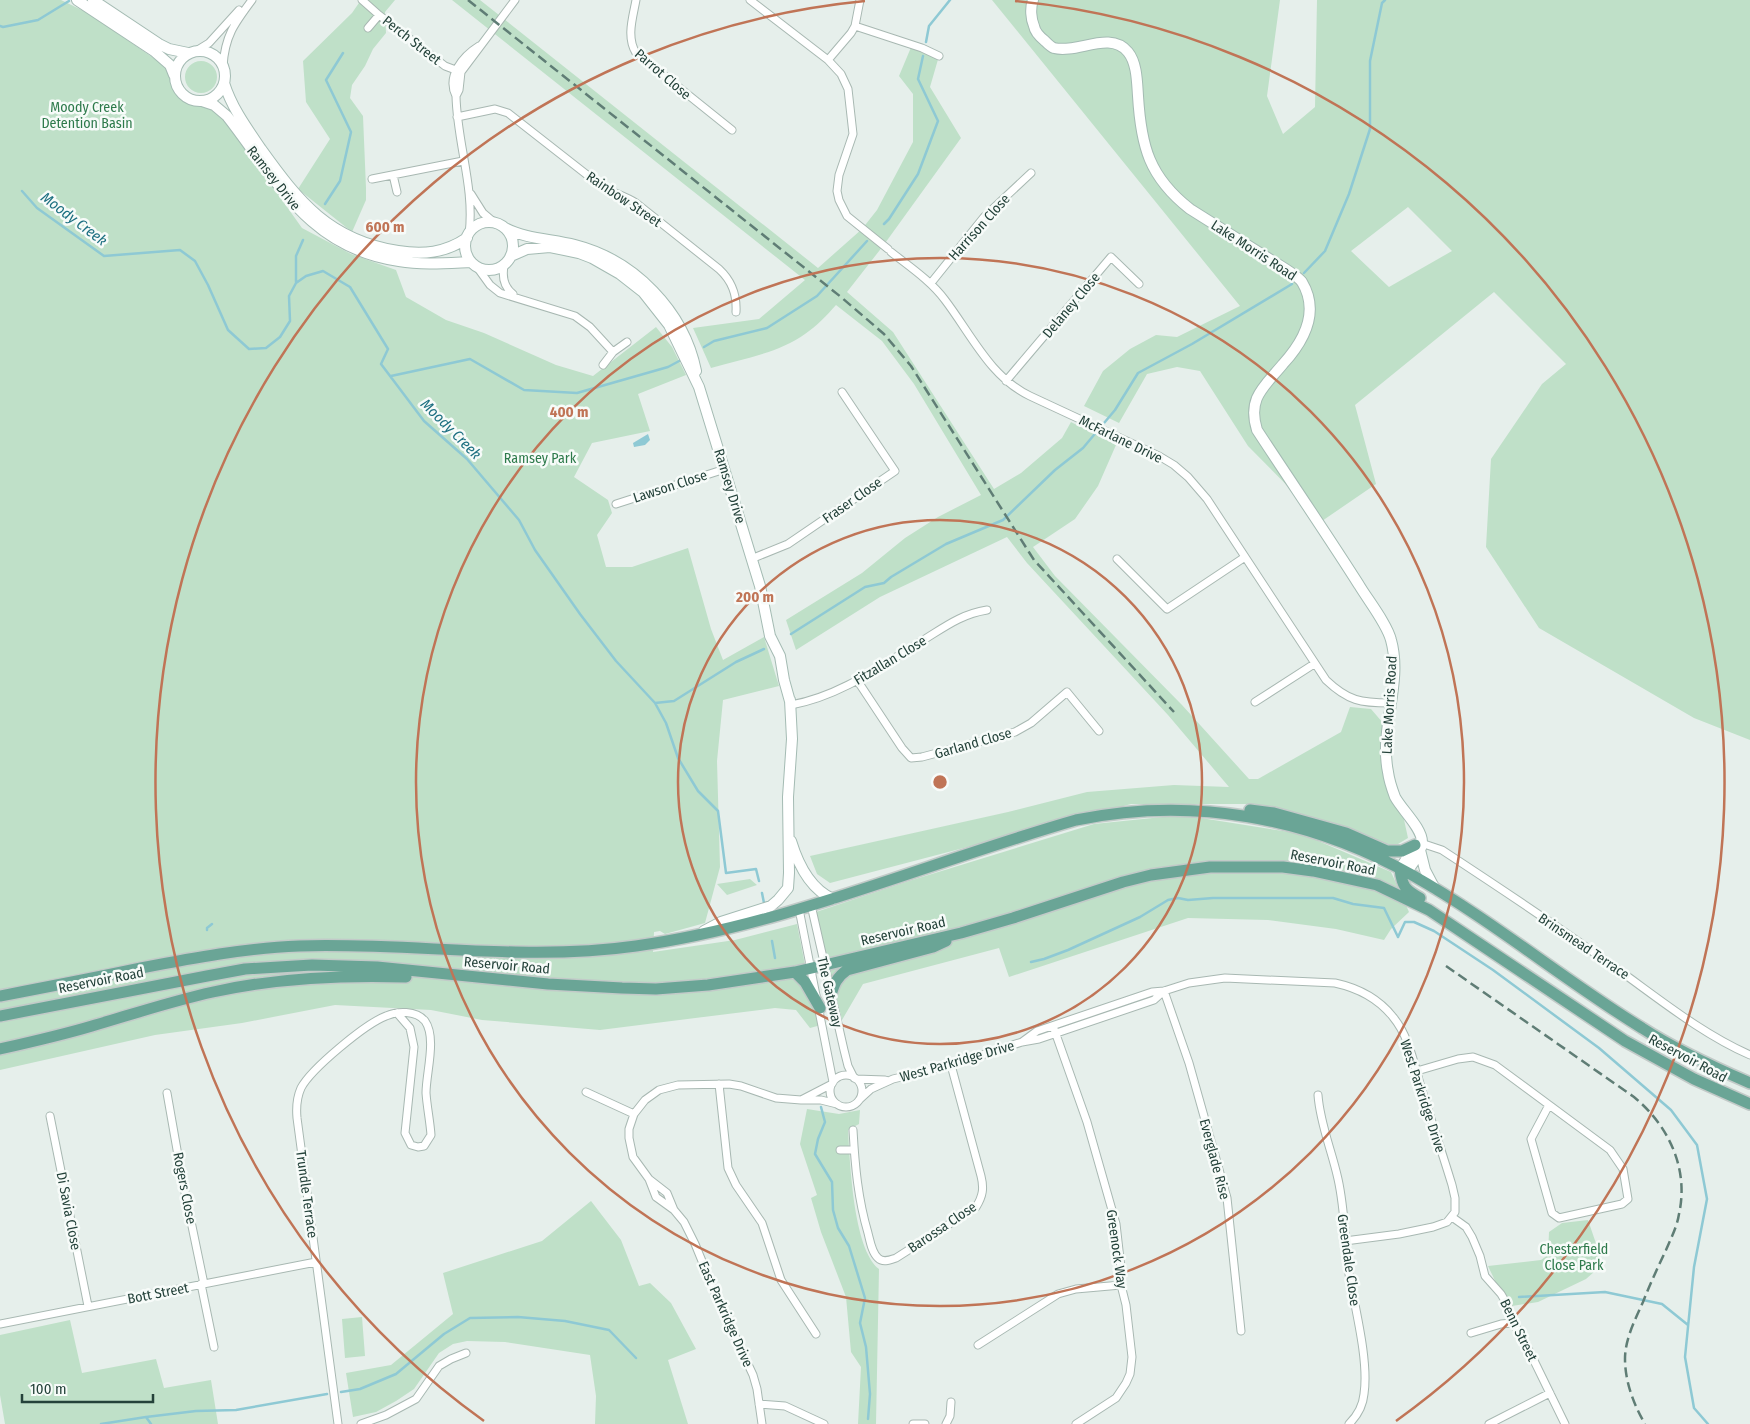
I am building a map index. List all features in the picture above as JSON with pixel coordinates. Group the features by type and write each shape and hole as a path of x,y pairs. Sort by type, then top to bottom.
{"main road":[{"path":"77,0 154,51 170,65 179,91 191,99 202,101 216,95 224,83 225,74 219,59 204,51 192,52 169,49 93,0"},
{"name":"Lake Morris Road","path":"1033,0 1031,4 1032,22 1035,31 1054,48 1073,48 1108,42 1120,45 1128,51 1137,77 1139,113 1145,146 1154,172 1174,197 1301,281 1310,303 1310,320 1304,336 1296,348 1268,380 1259,394 1254,410 1254,419 1257,430 1333,543 1380,617 1391,639 1394,661 1386,732 1386,766 1390,784 1396,798 1419,832 1418,845 1425,870 1435,889"},
{"path":"174,75 178,62 192,52"},
{"name":"Ramsey Drive","path":"224,83 233,108 285,182 313,212 332,226 362,241 404,252 428,253 442,251 455,246 468,236"},
{"name":"Ramsey Drive","path":"202,101 214,105 227,116 288,200 329,235 358,250 397,261 474,265"},
{"path":"490,222 500,226 513,241 511,256 504,266 490,270 474,265 465,251 468,236 478,225 490,222"},
{"name":"Ramsey Drive","path":"500,226 520,234 591,249 616,262 638,277 660,298 680,325 692,353 699,387 760,586 770,636 780,656 791,705 792,739 788,798 789,881 784,894 771,906 721,922 694,936"},
{"name":"Ramsey Drive","path":"511,256 538,247 565,250 592,258 620,274 643,292 665,319 678,340 699,387"},
{"name":"Reservoir Road","path":"0,996 178,961 242,951 300,946 531,953 578,952 634,947 728,929 799,909 1076,820 1115,813 1155,809 1200,810 1236,814 1274,822 1345,843 1435,889 1641,1028 1680,1050 1750,1083"},
{"path":"1200,810 1245,809 1274,813 1346,834 1387,851 1402,851 1418,845"},
{"name":"Ramsey Drive","path":"788,828 793,849 812,884 825,895 833,898"},
{"path":"1377,885 1390,884 1403,874 1418,845"},
{"name":"Reservoir Road","path":"0,1016 161,984 245,969 270,967 339,964 548,984 656,989 708,985 795,972 961,933 1123,882 1181,870 1210,867 1283,867 1321,872 1377,885 1429,910 1646,1054 1694,1079 1750,1104"},
{"path":"1403,874 1409,892 1486,939 1544,986"},
{"path":"831,995 834,984 847,970 933,948 961,933"},
{"path":"0,989 72,975 178,961"},
{"path":"795,972 805,982 820,1008"},
{"path":"0,1049 92,1026 181,999 244,986 295,979 463,976"}],"street":[{"path":"192,52 209,43 250,0"},
{"path":"223,66 225,44 231,30 250,0"},
{"path":"362,0 379,14"},
{"path":"468,236 471,212 470,191 463,161 456,96 453,90 459,71 468,53 479,46 515,0"},
{"name":"Parrot Close","path":"636,0 630,38 631,46 636,53 732,130"},
{"name":"McFarlane Drive","path":"750,0 828,60 841,74 848,89 853,134 839,176 837,191 838,200 847,216 931,283 945,299 993,367 1006,381 1024,393 1159,456 1174,465 1188,477 1207,499 1314,664 1338,692 1367,703 1390,704"},
{"path":"828,60 855,26 860,0"},
{"name":"Perch Street","path":"368,28 379,14 445,66 459,71"},
{"path":"855,26 922,48 939,56"},
{"name":"Rainbow Street","path":"457,117 495,109 508,113 610,192 624,196 636,203 719,269 728,278 736,293 736,312"},
{"path":"372,179 463,161"},
{"name":"Harrison Close","path":"931,283 984,218 1030,174"},
{"path":"393,175 396,192"},
{"path":"470,191 483,213 500,226"},
{"name":"Delaney Close","path":"1006,381 1111,257 1139,284"},
{"path":"474,265 496,290 530,303 575,316 590,327 613,352"},
{"path":"504,266 503,277 505,286 515,296"},
{"path":"603,365 613,352 627,342"},
{"name":"Fraser Close","path":"751,559 788,544 895,471 842,392"},
{"name":"Lawson Close","path":"616,504 725,468"},
{"path":"1117,559 1167,609 1245,557"},
{"name":"Fitzallan Close","path":"791,705 821,698 857,680 961,617 987,610"},
{"path":"1255,702 1314,664"},
{"name":"Garland Close","path":"857,680 902,748 911,758 922,757 1015,732 1031,723 1067,692 1099,731"},
{"name":"Brinsmead Terrace","path":"1418,845 1442,850 1611,964 1689,1020 1735,1049 1750,1055"},
{"name":"The Gateway","path":"811,905 848,1066 855,1078"},
{"name":"The Gateway","path":"799,909 820,1008 833,1083"},
{"name":"West Parkridge Drive","path":"1022,1042 1030,1035 1053,1026 1152,992 1164,991 1189,983 1225,978 1335,983 1350,986 1375,1000 1394,1017 1402,1030 1417,1071 1455,1198 1455,1212 1452,1217"},
{"name":"West Parkridge Drive","path":"859,1100 871,1089 893,1079 951,1065 1022,1042 1056,1034 1154,1000 1164,991"},
{"name":"Everglade Rise","path":"1164,991 1189,1063 1227,1198 1241,1331"},
{"path":"397,1013 418,1015 424,1021 430,1036 426,1093 432,1135 424,1146 411,1145 405,1133 414,1047 410,1028 397,1013"},
{"name":"Trundle Terrace","path":"338,1424 297,1118 298,1098 301,1088 308,1078 327,1059 377,1020 397,1013"},
{"name":"Greenock Way","path":"1053,1026 1080,1099 1112,1205 1119,1244 1120,1285 1126,1305 1132,1358 1130,1374 1116,1398 1076,1424"},
{"path":"1417,1071 1458,1059 1473,1057 1495,1065 1550,1105 1610,1150 1623,1169 1628,1199 1622,1204 1559,1218 1552,1213 1531,1139 1550,1105"},
{"name":"Barossa Close","path":"853,1130 861,1208 873,1250 877,1258 883,1261 896,1258 976,1207 980,1201 984,1185 951,1065"},
{"path":"586,1092 634,1114 650,1095 668,1086 719,1084 741,1086 776,1098 801,1100 821,1100 846,1107 856,1104 862,1091 859,1082 855,1078 850,1076 840,1077 833,1083 801,1100"},
{"name":"West Parkridge Drive","path":"855,1078 893,1079"},
{"path":"833,1083 830,1093 837,1104"},
{"path":"719,1084 726,1157 731,1177 762,1223 781,1280 816,1334"},
{"name":"Rogers Close","path":"166,1092 214,1346"},
{"name":"Greendale Close","path":"1318,1095 1320,1115 1338,1180 1345,1241 1363,1359 1365,1384 1362,1404 1349,1424"},
{"name":"East Parkridge Drive","path":"634,1114 629,1129 633,1157 649,1179 667,1193 674,1210 684,1222 695,1244 752,1375 762,1424"},
{"name":"Di Savia Close","path":"50,1116 88,1306"},
{"path":"840,1150 854,1150"},
{"path":"1345,1241 1433,1227 1447,1222 1452,1217"},
{"name":"Benn Street","path":"1452,1217 1466,1227 1472,1237 1480,1256 1485,1276 1501,1294 1508,1306 1512,1323 1520,1332 1565,1424"},
{"name":"Bott Street","path":"0,1324 316,1262"},
{"path":"978,1345 1058,1294 1076,1289 1120,1285"},
{"path":"1470,1333 1501,1324 1512,1323"},
{"path":"361,1424 386,1415 416,1399 439,1366 450,1358 466,1354"},
{"path":"1489,1424 1550,1393"},
{"path":"946,1424 950,1416 951,1402"},
{"path":"759,1404 785,1406 824,1424"},
{"path":"913,1424 925,1424"}],"green space":[{"path":"0,0 61,0 88,13 165,66 183,99 217,112 302,228 351,254 396,270 406,297 446,320 484,333 556,365 593,376 656,327 672,347 686,375 638,394 650,431 592,443 574,477 608,500 612,513 597,535 606,567 632,567 688,548 711,629 723,660 764,637 779,686 723,700 717,761 720,867 705,923 665,934 660,931 654,932 653,952 735,940 797,924 805,965 821,1025 810,1028 796,1010 775,1008 600,1030 482,1020 431,1010 335,1005 242,1023 155,1035 0,1070"},
{"path":"361,0 395,0 385,12 386,33 373,49 365,66 352,85 350,98 363,116 366,200 352,232 298,189 330,139 306,102 303,61 352,13"},
{"path":"452,0 480,0 818,268 862,229 877,210 913,142 913,94 899,76 912,45 939,56 930,87 961,138 883,246 847,292 893,332 994,489 1021,473 1062,438 1071,422 1116,445 1098,486 1075,519 1033,547 1055,576 1182,705 1249,779 1258,779 1341,732 1350,707 1371,709 1383,723 1380,755 1392,793 1403,815 1408,838 1393,847 1350,829 1255,804 1131,804 830,883 817,874 810,856 1008,812 1087,792 1174,785 1229,787 1168,715 1027,563 1007,537 880,597 796,650 786,620 862,573 905,538 938,517 981,495 914,384 882,341 836,305 814,328 795,341 760,355 711,368 693,328 759,319 805,280"},
{"path":"992,0 1280,0 1267,96 1283,134 1315,107 1317,0 1750,0 1750,740 1694,718 1539,628 1486,547 1491,459 1542,384 1566,364 1494,292 1355,405 1376,484 1322,521 1248,446 1200,371 1177,367 1147,374 1119,423 1084,406 1103,371 1130,349 1156,335 1177,337 1240,306","holes":["1408,207 1452,251 1389,287 1351,251"]},
{"path":"201,61 213,65 217,77 213,89 201,93 189,89 185,77 189,65"},
{"path":"1182,815 1302,834 1391,872 1409,912 1391,929 1384,940 1336,929 1268,920 1188,918 1009,977 999,948 863,984 842,1020 816,912 1094,824"},
{"path":"750,879 757,885 727,895 717,884"},
{"path":"807,1109 839,1114 860,1110 859,1124 848,1130 854,1204 858,1224 870,1259 879,1269 876,1424 858,1424 861,1367 851,1352 846,1297 821,1232 811,1198 817,1195 800,1144"},
{"path":"591,1201 621,1240 639,1286 650,1283 671,1303 696,1349 668,1360 688,1424 595,1424 596,1396 590,1355 505,1342 467,1341 453,1344 439,1353 414,1389 396,1401 376,1412 353,1417 346,1373 391,1365 453,1314 443,1273 542,1241"},
{"name":"Chesterfield Close Park","path":"1588,1220 1603,1264 1586,1279 1538,1302 1512,1306 1498,1287 1488,1266 1541,1260 1548,1255 1549,1232 1562,1223"},
{"path":"362,1317 365,1356 345,1358 342,1319"},
{"path":"70,1320 82,1373 156,1359 164,1388 211,1380 218,1424 5,1424 0,1395 0,1335"}],"water":[{"path":"648,434 650,440 645,445 634,447 633,443"}],"waterway":[{"path":"926,42 929,26 950,0"},
{"path":"1304,273 1325,251 1349,194 1370,129 1370,61 1382,3 1385,0"},
{"path":"0,26 38,20 69,1"},
{"path":"325,204 340,181 351,132 326,80 343,53"},
{"path":"884,224 918,174 938,121 918,79 923,56"},
{"name":"Moody Creek","path":"22,191 37,208 104,256 180,250 195,261 228,330 249,349 266,348 280,337 290,321 289,296 296,283 306,276 323,271 350,287 388,349 381,364 424,421 467,459 519,520 535,550 580,614 616,661 655,703 674,701 736,662 764,649"},
{"path":"296,282 296,256 303,240"},
{"path":"704,347 714,341 767,328 817,296 867,241"},
{"path":"791,634 865,587 884,583 946,544 1003,520 1055,470 1083,448 1115,410 1138,373 1192,344 1292,284"},
{"path":"391,376 470,359 524,390 577,393 668,367 681,360"},
{"path":"655,703 666,723 678,758 698,791 718,811 726,873 756,869 759,881"},
{"path":"762,893 764,903"},
{"path":"1031,962 1068,950 1140,917 1168,900 1178,898 1188,900 1213,898 1333,898 1353,904 1384,908 1398,937"},
{"path":"1398,937 1405,922 1414,922 1434,931 1493,970 1599,1048 1671,1110 1697,1145 1707,1199 1694,1267 1685,1357 1694,1408 1708,1424"},
{"path":"207,930 212,924"},
{"path":"772,941 775,958"},
{"path":"821,1107 825,1122 818,1139 815,1154 832,1182 833,1210 838,1228 849,1246 865,1298 860,1323 866,1347 870,1394 868,1419"},
{"path":"1519,1297 1605,1292 1662,1304 1688,1325"},
{"path":"341,1392 360,1389 396,1374 444,1334 470,1318 518,1317 565,1321 609,1330 636,1358"},
{"path":"146,1417 196,1411 236,1410 327,1394"},
{"path":"101,1424 146,1417 151,1424"}],"railway":[{"path":"468,0 841,297 884,334 911,366 1034,560 1174,712"},
{"path":"1446,966 1634,1097 1657,1121 1673,1150 1681,1181 1678,1219 1634,1323 1625,1352 1628,1385 1645,1424"}],"park label":[{"name":"Moody Creek Detention Basin","path":"87,116"},
{"name":"Ramsey Park","path":"540,458"}]}
